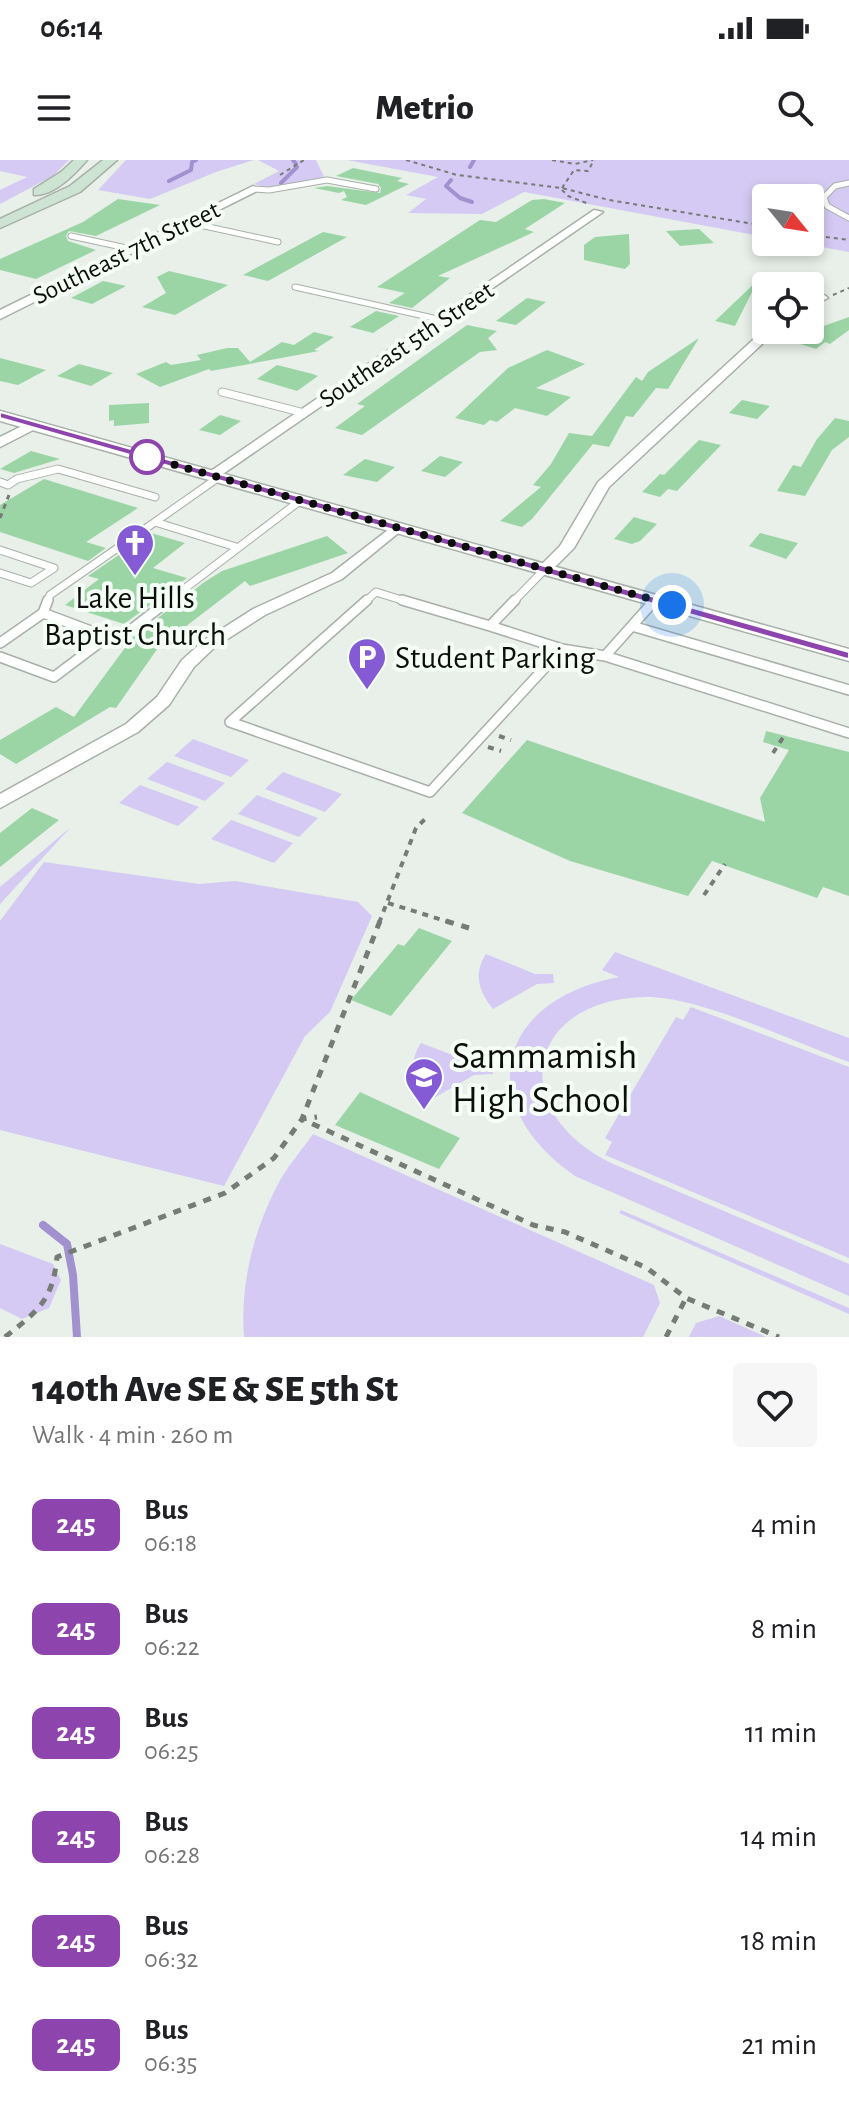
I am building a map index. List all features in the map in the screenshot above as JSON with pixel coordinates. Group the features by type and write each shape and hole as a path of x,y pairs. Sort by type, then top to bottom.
{"main road":[{"path":"0,211 50,186 81,160"},
{"path":"0,224 75,189 111,160"}],"street":[{"name":"Southeast 7th Street","path":"0,315 253,189"},
{"name":"Southeast 5th Street","path":"216,476 598,212"},
{"path":"545,569 566,548 603,485 756,344"},
{"path":"0,416 849,655"},
{"path":"2,440 32,425"},
{"path":"0,802 132,728 163,701 188,664 209,644 259,612 337,576 397,527"}],"lane":[{"path":"253,189 280,189 327,180 376,189"},
{"path":"849,183 835,186 824,197 827,206 849,218"},
{"path":"186,222 278,242"},
{"path":"71,236 131,249"},
{"path":"295,287 442,320"},
{"path":"222,392 304,413"},
{"path":"4,484 58,469 155,497"},
{"path":"0,643 43,613 50,595 216,476"},
{"path":"0,657 54,677 107,637 132,629 301,500"},
{"path":"155,522 236,547"},
{"path":"0,550 54,568 31,583 0,573"},
{"path":"490,626 545,569"},
{"path":"562,649 430,792 230,722 376,592 562,649 605,656 849,733"},
{"path":"605,656 655,600"},
{"path":"43,613 107,637"},
{"path":"632,626 849,690"}],"path":[{"path":"406,160 457,175 562,188 609,200 752,224"},
{"path":"552,160 575,164 594,160"},
{"path":"562,188 568,175 574,170 588,171 594,160"},
{"path":"562,188 568,196 596,207 594,209 598,212"},
{"path":"824,237 849,240"},
{"path":"833,296 849,288"},
{"path":"0,518 10,497 4,484"},
{"path":"496,735 511,740"},
{"path":"773,753 784,736"},
{"path":"486,746 501,751"},
{"path":"5,1337 46,1304 55,1284 57,1257 225,1193 274,1158 302,1119 416,828 426,818"},
{"path":"704,895 725,864"},
{"path":"387,903 469,928"},
{"path":"302,1119 317,1117"},
{"path":"302,1119 533,1225 565,1232 647,1268 686,1298 779,1337"},
{"path":"666,1337 686,1298"}],"shaded area":[{"path":"0,160 69,160 53,176 0,204 0,190 27,177 0,171"},
{"path":"126,160 254,160 150,199 98,190"},
{"path":"258,160 316,160 324,177 268,188 254,184 279,171"},
{"path":"347,160 849,160 849,252 824,247 824,184 752,184 752,234 524,192 482,214 408,213 426,199 406,195 438,177"},
{"path":"193,739 249,760 231,777 174,756"},
{"path":"167,762 225,783 205,801 147,779"},
{"path":"283,772 342,794 325,812 265,789"},
{"path":"140,785 199,807 178,826 119,803"},
{"path":"257,795 318,818 299,837 238,814"},
{"path":"231,820 293,843 274,863 211,839"},
{"path":"71,827 0,904 0,887"},
{"path":"44,862 199,884 235,881 358,902 372,916 330,1012 305,1036 224,1186 0,1130 0,921"},
{"path":"615,952 849,1038 849,1062 693,1004 646,997 606,1003 575,1016 554,1036 544,1061 544,1088 555,1115 577,1141 611,1163 849,1264 849,1296 575,1176 542,1148 521,1118 511,1087 512,1058 524,1031 546,1008 578,989 619,977 602,970"},
{"path":"486,954 535,974 553,974 554,983 537,984 493,1009 479,983"},
{"path":"691,1007 849,1067 849,1258 605,1155 612,1142 605,1138 676,1017 683,1020"},
{"path":"421,1043 476,1064 492,1063 493,1074 474,1075 427,1102 413,1066"},
{"path":"313,1134 654,1285 660,1303 643,1337 244,1337 246,1279 261,1222 281,1179"},
{"path":"621,1210 849,1308 849,1314 619,1213"},
{"path":"0,1244 53,1264 61,1280 49,1308 22,1319 0,1308"},
{"path":"719,1316 766,1337 689,1337 696,1323"}],"building":[{"path":"353,168 402,178 397,181 409,184 366,205 341,200 347,197 344,191 339,193 314,188 327,186 380,193 378,184 336,176"},
{"path":"118,199 160,205 96,236 69,231 66,236 68,241 96,250 36,279 0,270 0,259 83,222"},
{"path":"532,200 565,203 525,229 534,232 438,276 450,278 412,308 389,303 405,293 377,287 480,220 496,222"},
{"path":"699,229 714,243 680,246 666,231"},
{"path":"323,232 347,237 268,281 243,275"},
{"path":"629,234 630,264 625,269 584,260 584,245 595,237"},
{"path":"169,271 228,285 175,315 142,307 166,293 157,277"},
{"path":"103,281 126,286 92,304 71,298"},
{"path":"752,286 752,292 735,326 715,321"},
{"path":"527,298 546,302 516,325 496,321"},
{"path":"376,311 399,316 373,333 350,327"},
{"path":"849,317 849,330 830,344 824,343 824,326"},
{"path":"467,325 497,331 488,338 497,350 480,352 362,435 335,428 365,406 357,404"},
{"path":"314,332 334,337 314,350 319,351 209,369 160,387 136,374 166,362 171,365 201,360 197,355 227,348 238,348 250,362 282,342 294,345"},
{"path":"699,338 668,389 656,388 633,417 626,416 609,447 593,444 532,519 522,527 500,521 541,487 533,485 551,464 569,433 592,436 636,377 642,381 648,372"},
{"path":"800,344 822,344 816,349"},
{"path":"547,350 585,364 536,388 571,397 547,416 515,408 497,422 490,420 484,425 455,418 508,368"},
{"path":"0,358 46,370 18,385 0,381"},
{"path":"79,364 113,373 91,386 57,376"},
{"path":"277,365 318,376 297,391 257,379"},
{"path":"742,400 770,406 757,419 729,413"},
{"path":"149,403 149,423 114,426 114,420 109,421 109,405"},
{"path":"220,415 241,421 220,435 199,430"},
{"path":"835,418 849,421 849,437 832,450 805,496 777,491 793,465 801,467 817,439"},
{"path":"699,440 721,445 677,491 668,489 660,497 642,492 660,474 664,475"},
{"path":"31,451 60,459 14,473 0,469"},
{"path":"440,456 463,462 445,477 421,471"},
{"path":"365,459 395,467 377,482 343,475"},
{"path":"44,479 138,508 86,542 106,548 88,561 0,532 0,505"},
{"path":"634,517 657,524 640,541 632,544 614,539"},
{"name":"Lake Hills Baptist Church","path":"151,533 185,543 153,568 187,578 124,624 65,605 99,579 88,576"},
{"path":"760,533 798,543 786,559 749,546"},
{"path":"327,536 348,553 250,586 245,581 172,637 167,635 116,708 110,707 16,764 0,754 0,740 56,707 74,717 133,637 203,583 222,571"},
{"path":"766,731 849,752 849,896 823,887 817,898 712,861 688,896 570,861 462,813 527,740 765,822 760,798 789,750 763,742"},
{"path":"32,808 59,820 0,867 0,833"},
{"path":"419,928 452,941 391,1016 351,1000 398,944 404,946"},
{"path":"360,1092 460,1138 439,1169 335,1125"}],"waterway":[{"path":"169,181 191,170 192,162 196,160"},
{"path":"293,160 296,164"},
{"path":"470,167 474,160"},
{"path":"281,183 297,167"},
{"path":"451,180 446,186 460,198 472,202"},
{"path":"43,1225 67,1244 73,1275 77,1337"}],"bus line":[{"name":"245","path":"0,416 849,655"}],"place":[{"name":"Lake Hills Baptist Church","path":"135,577"},
{"name":"Student Parking","path":"367,691"},
{"name":"Sammamish High School","path":"424,1111"}],"route":[{"path":"147,457 140,455 672,605"}]}
